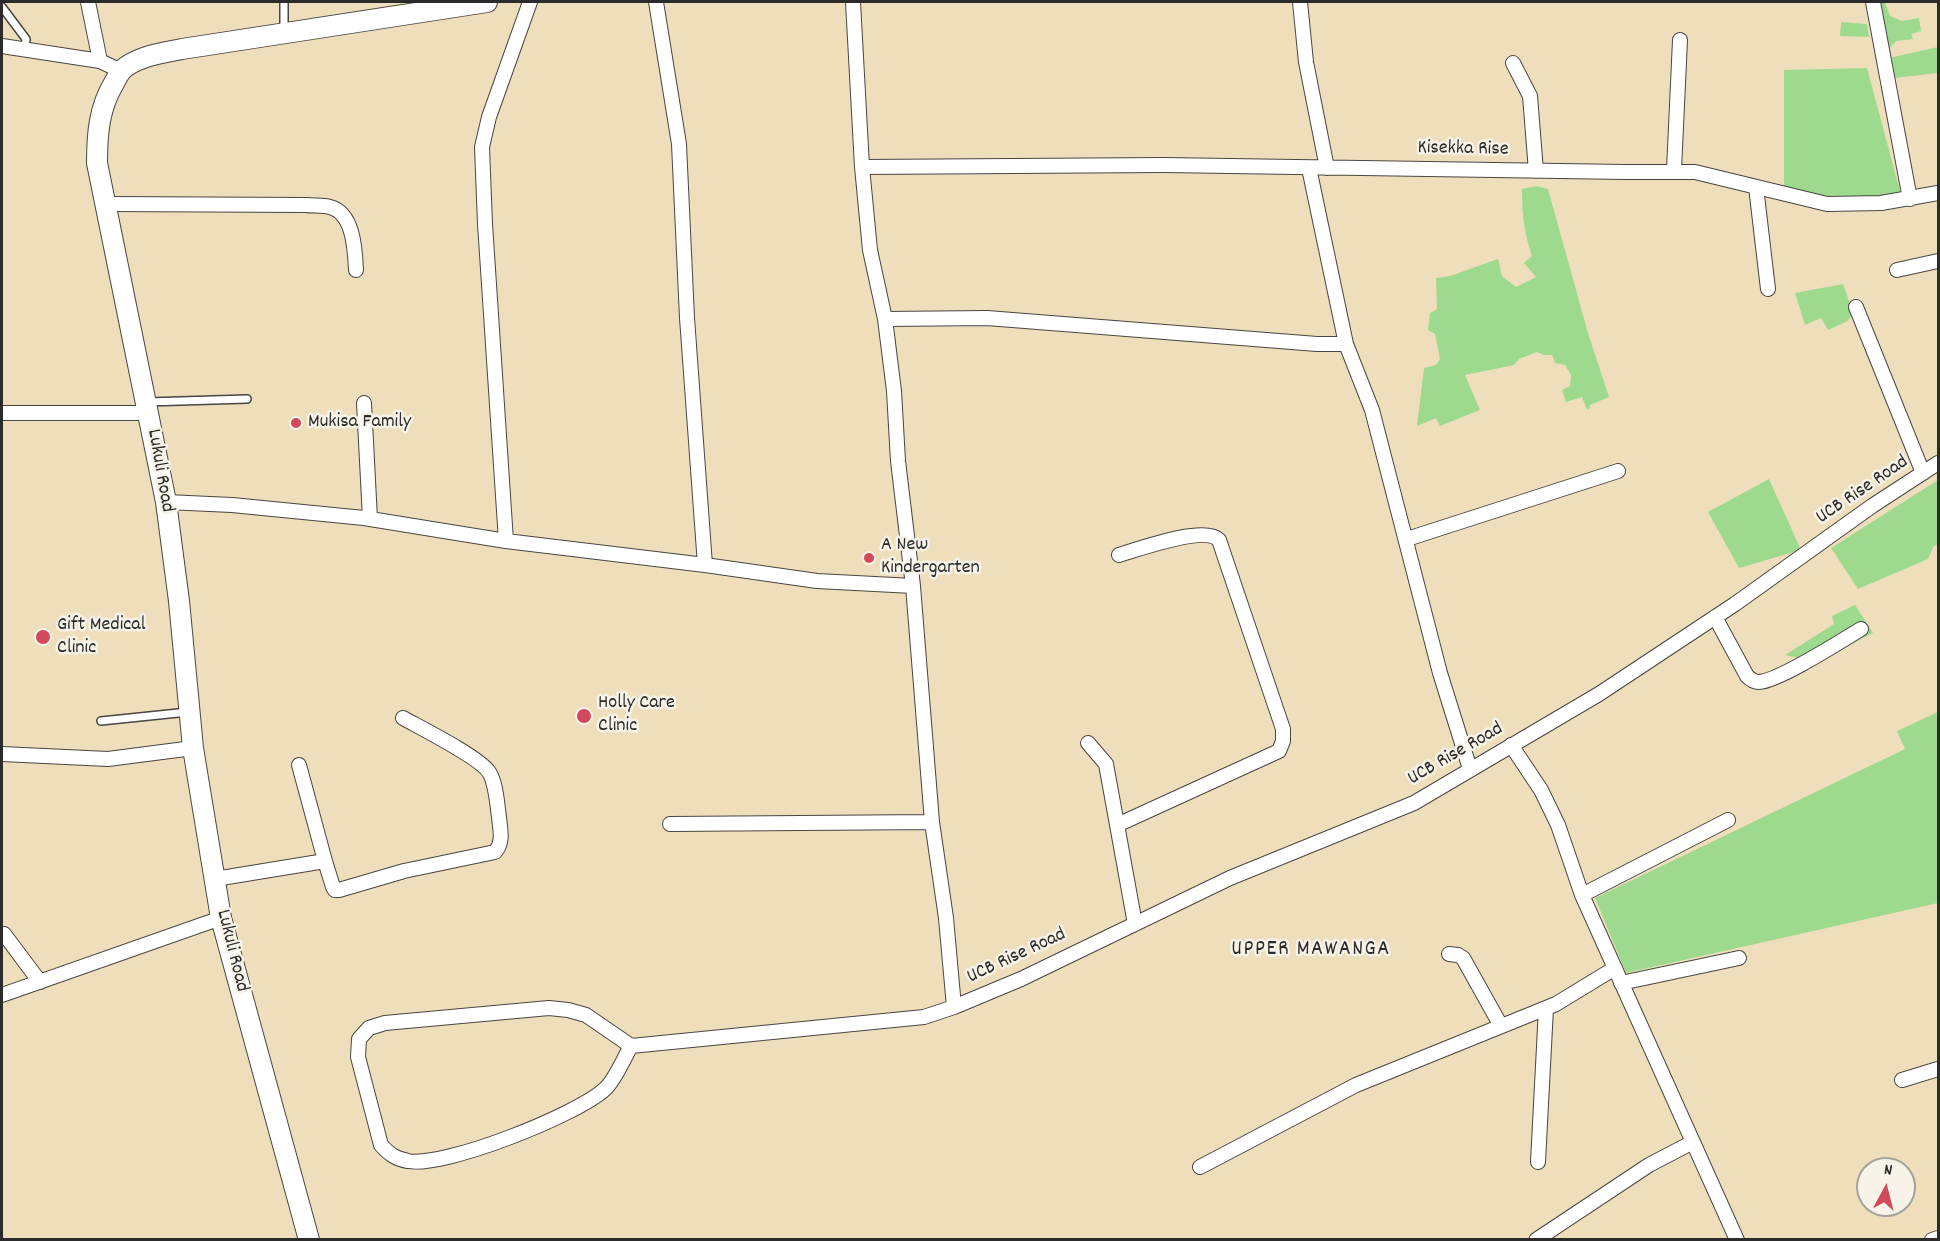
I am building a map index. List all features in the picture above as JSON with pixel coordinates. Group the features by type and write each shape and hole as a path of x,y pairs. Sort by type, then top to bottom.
{"street":[{"path":"88,2 100,61"},
{"path":"2,46 100,61 121,71 136,62 164,52 487,2"},
{"path":"506,541 482,147 489,117 530,2"},
{"path":"656,2 679,144 687,318 705,565"},
{"path":"853,2 862,167 870,250 885,319 894,391 898,461 913,586 932,822 946,918 954,1007"},
{"path":"1300,2 1306,62 1327,168"},
{"path":"1873,2 1910,199"},
{"path":"1674,170 1680,40"},
{"path":"1513,63 1530,96 1536,171"},
{"name":"Lukuli Road","path":"121,71 102,107 97,139 97,163 166,502 179,601 193,748 221,918 309,1239"},
{"name":"Kisekka Rise","path":"862,167 1164,165 1536,171 1674,170 1695,172 1827,204 1881,203 1938,193"},
{"path":"1309,168 1346,344 1372,410 1440,674 1470,769"},
{"path":"1756,187 1768,289"},
{"path":"106,204 331,207 338,210 351,231 355,244 356,270"},
{"path":"1897,270 1938,261"},
{"path":"1856,307 1923,473"},
{"path":"885,319 987,318 1317,344 1346,344"},
{"path":"364,403 369,519"},
{"path":"2,413 148,408"},
{"name":"UCB Rise Road","path":"631,1046 914,1018 954,1007 1021,979 1230,878 1414,803 1599,694 1715,617 1872,506 1938,464"},
{"path":"1407,539 1618,471"},
{"path":"166,502 232,505 369,519 506,541 817,581 913,586"},
{"path":"1117,825 1279,751 1283,741 1283,729 1219,540 1215,535 1204,534 1163,542 1119,555"},
{"path":"1715,617 1747,676 1758,682 1779,676 1861,629"},
{"path":"299,765 335,890 404,871 495,852 501,838 497,801 489,771 467,754 403,718"},
{"path":"1088,743 1106,764 1135,924"},
{"path":"1511,745 1541,790 1558,825 1582,895 1737,1239"},
{"path":"2,754 108,759 193,748"},
{"path":"1582,895 1728,820"},
{"path":"670,824 932,822"},
{"path":"215,879 325,861"},
{"path":"2,995 221,918"},
{"path":"4,934 40,982"},
{"path":"1449,954 1463,958 1501,1026"},
{"path":"1621,982 1739,958"},
{"path":"1200,1167 1356,1085 1556,1004 1615,968"},
{"path":"549,1008 586,1015 631,1046 606,1088 575,1109 508,1138 437,1161 409,1161 389,1154 381,1145 358,1057 359,1039 369,1028 385,1023 549,1008"},
{"path":"1538,1162 1546,1008"},
{"path":"1902,1080 1938,1069"},
{"path":"1536,1239 1649,1165 1693,1142"},
{"path":"1932,1239 1938,1238"}],"lane":[{"path":"284,2 284,33"},
{"path":"2,7 26,39 25,50"},
{"path":"148,408 248,399"},
{"path":"101,721 189,712"}],"green space":[{"path":"1875,2 1885,2 1890,16 1902,21 1919,18 1921,31 1911,34 1913,39 1896,41 1887,51"},
{"path":"1841,22 1867,24 1869,37 1840,36"},
{"path":"1938,47 1938,73 1894,78 1889,58"},
{"path":"1867,68 1901,195 1825,198 1784,187 1784,70"},
{"path":"1536,186 1548,189 1588,333 1609,397 1590,405 1587,410 1582,397 1566,402 1562,390 1570,386 1571,375 1565,365 1555,363 1552,355 1537,352 1519,359 1514,365 1465,375 1480,410 1440,426 1436,418 1417,426 1424,368 1436,365 1440,359 1435,334 1428,330 1430,313 1437,309 1436,278 1450,276 1498,259 1502,276 1516,287 1536,277 1524,263 1532,256 1524,223 1522,189"},
{"path":"1843,284 1853,312 1848,321 1828,330 1821,318 1805,325 1795,293"},
{"path":"1769,479 1801,550 1739,568 1708,512"},
{"path":"1938,480 1938,544 1933,547 1928,559 1858,589 1831,548"},
{"path":"1855,605 1873,633 1816,662 1785,655 1834,624 1832,616"},
{"path":"1938,712 1938,903 1626,973 1595,898 1905,749 1897,731"}],"place":[{"name":"Mukisa Family","path":"296,423"},
{"name":"A New Kindergarten","path":"869,558"},
{"name":"Gift Medical Clinic","path":"43,637"},
{"name":"Holly Care Clinic","path":"584,716"}],"district":[{"name":"UPPER MAWANGA","path":"1311,951"}]}
